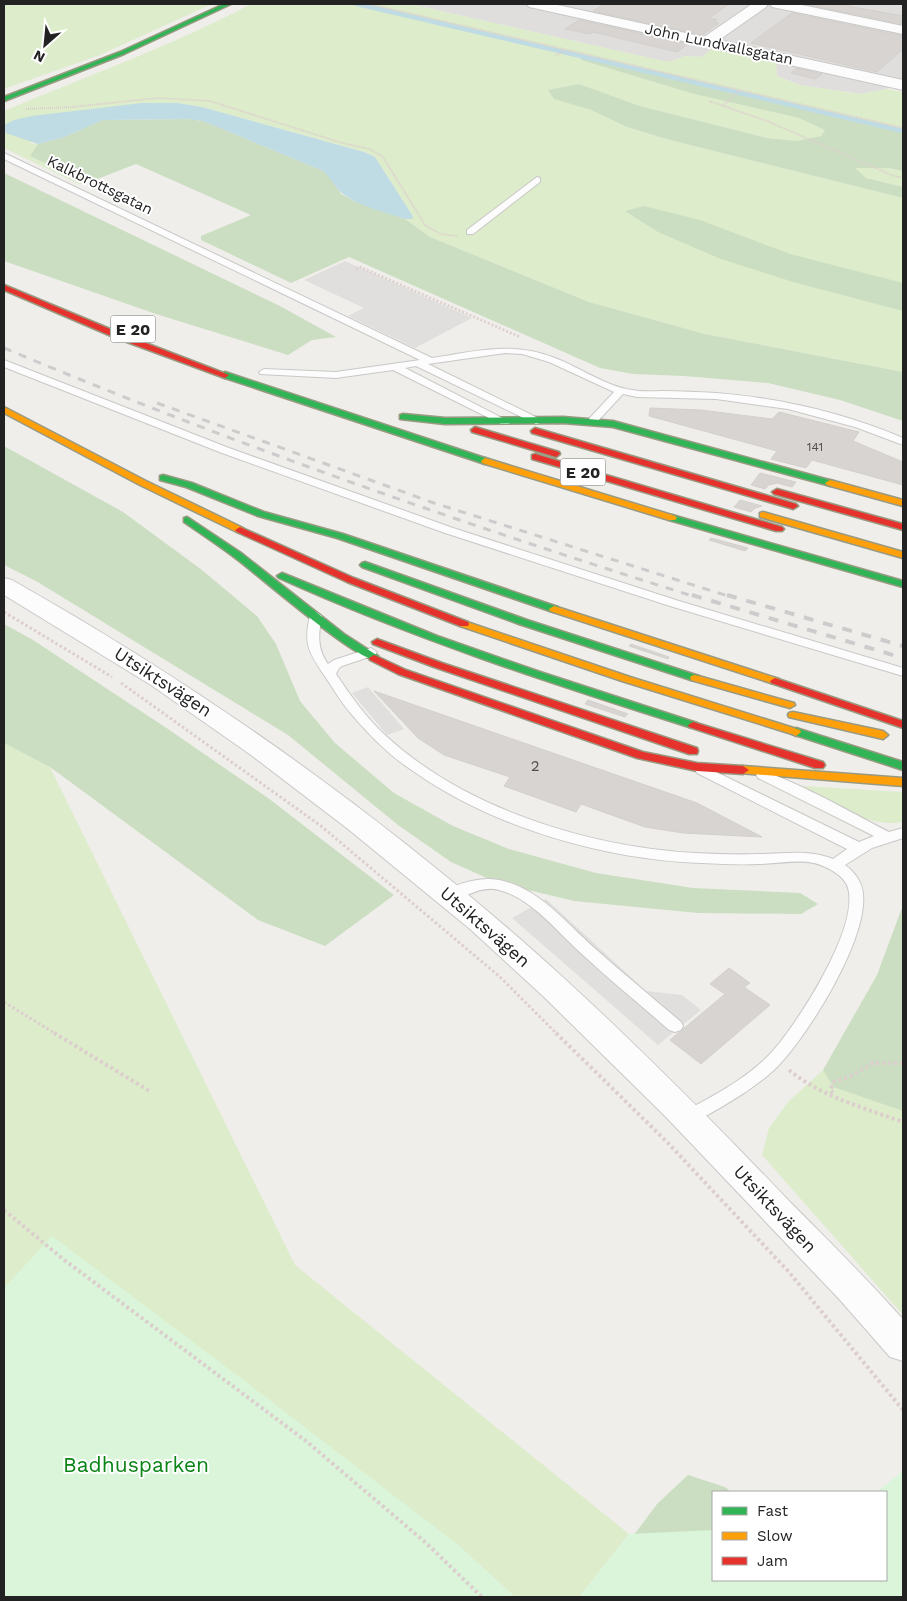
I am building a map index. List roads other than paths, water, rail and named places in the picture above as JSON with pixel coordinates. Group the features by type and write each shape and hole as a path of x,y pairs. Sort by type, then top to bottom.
{"main road":[{"path":"4,99 122,52 228,4"},
{"name":"E 20","path":"4,281 135,329"},
{"name":"E 20","path":"4,288 39,304 200,366 388,431 581,501 903,594"},
{"path":"260,371 301,384"},
{"path":"4,410 90,456 339,577 435,615 626,679 903,766"},
{"name":"E 20","path":"399,416 631,476 903,555"},
{"name":"E 20","path":"563,420 665,450"},
{"name":"E 20","path":"536,421 903,527"},
{"name":"E 20","path":"447,427 505,422 592,421 632,428 903,503"},
{"name":"E 20","path":"505,422 903,537"},
{"name":"E 20","path":"388,431 595,485 903,575"},
{"name":"E 20","path":"388,431 587,494 903,584"},
{"name":"E 20","path":"469,437 903,564"},
{"path":"90,456 189,485 366,556 495,601 900,734"},
{"path":"90,456 154,497 238,555 364,653 416,678 632,752 697,767 863,779 903,780"},
{"path":"674,472 681,482"},
{"name":"E 20","path":"631,476 681,482 903,546"},
{"path":"775,482 903,518"},
{"path":"261,514 308,540"},
{"path":"261,514 340,536 469,581 722,663 903,726"},
{"path":"240,530 296,569 381,607 464,637"},
{"path":"240,530 480,619 693,689 770,710 900,734"},
{"path":"238,555 320,594 418,633 673,719 863,779"},
{"path":"358,562 487,610 700,679 900,734"},
{"path":"275,585 410,642 666,729"},
{"path":"316,616 402,652 753,771"},
{"path":"573,674 698,714"},
{"path":"766,761 812,775"},
{"path":"866,767 903,780"}],"street":[{"name":"John Lundvallsgatan","path":"534,4 903,85"},
{"path":"706,42 761,4"},
{"path":"777,4 903,30"},
{"name":"Utsiktsvägen","path":"4,585 61,616 142,666 204,708 348,813 450,896 522,958 688,1118 903,1345"}],"lane":[{"name":"Kalkbrottsgatan","path":"4,156 433,362"},
{"path":"470,232 537,180"},
{"path":"260,371 336,375 505,350 523,350 542,356 632,394 697,395 763,401 846,420 903,442"},
{"path":"4,363 214,448 458,534 632,592 903,672"},
{"path":"419,364 536,421"},
{"path":"396,367 505,422"},
{"path":"592,421 621,390"},
{"path":"316,616 311,634 313,648 322,667 330,674 339,691 365,724 404,758 459,793 528,824 592,843 692,858 731,859 806,856 834,865 850,878 856,890 857,899 848,938 828,982 797,1030 776,1057 753,1079 688,1118"},
{"path":"330,674 333,666 364,653 380,650 402,652"},
{"path":"697,767 858,848"},
{"path":"753,771 786,785 888,837"},
{"path":"834,865 848,853 858,848 903,833"},
{"path":"450,896 477,884 491,884 504,886 535,902 582,946 675,1026"}],"water":[{"path":"142,103 177,103 202,107 364,152 375,157 413,219 405,219 373,209 350,199 341,192 323,171 203,121 188,119 103,120 62,138 38,144 6,133 4,125 14,120 32,116"}],"waterway":[{"path":"357,4 903,131"}],"railway":[{"path":"4,348 175,417 347,481 521,541 696,597"},
{"path":"157,403 434,503 731,597"},
{"path":"692,595 903,658"},
{"path":"727,595 903,646"}],"park label":[{"name":"Badhusparken","path":"136,1465"}]}
